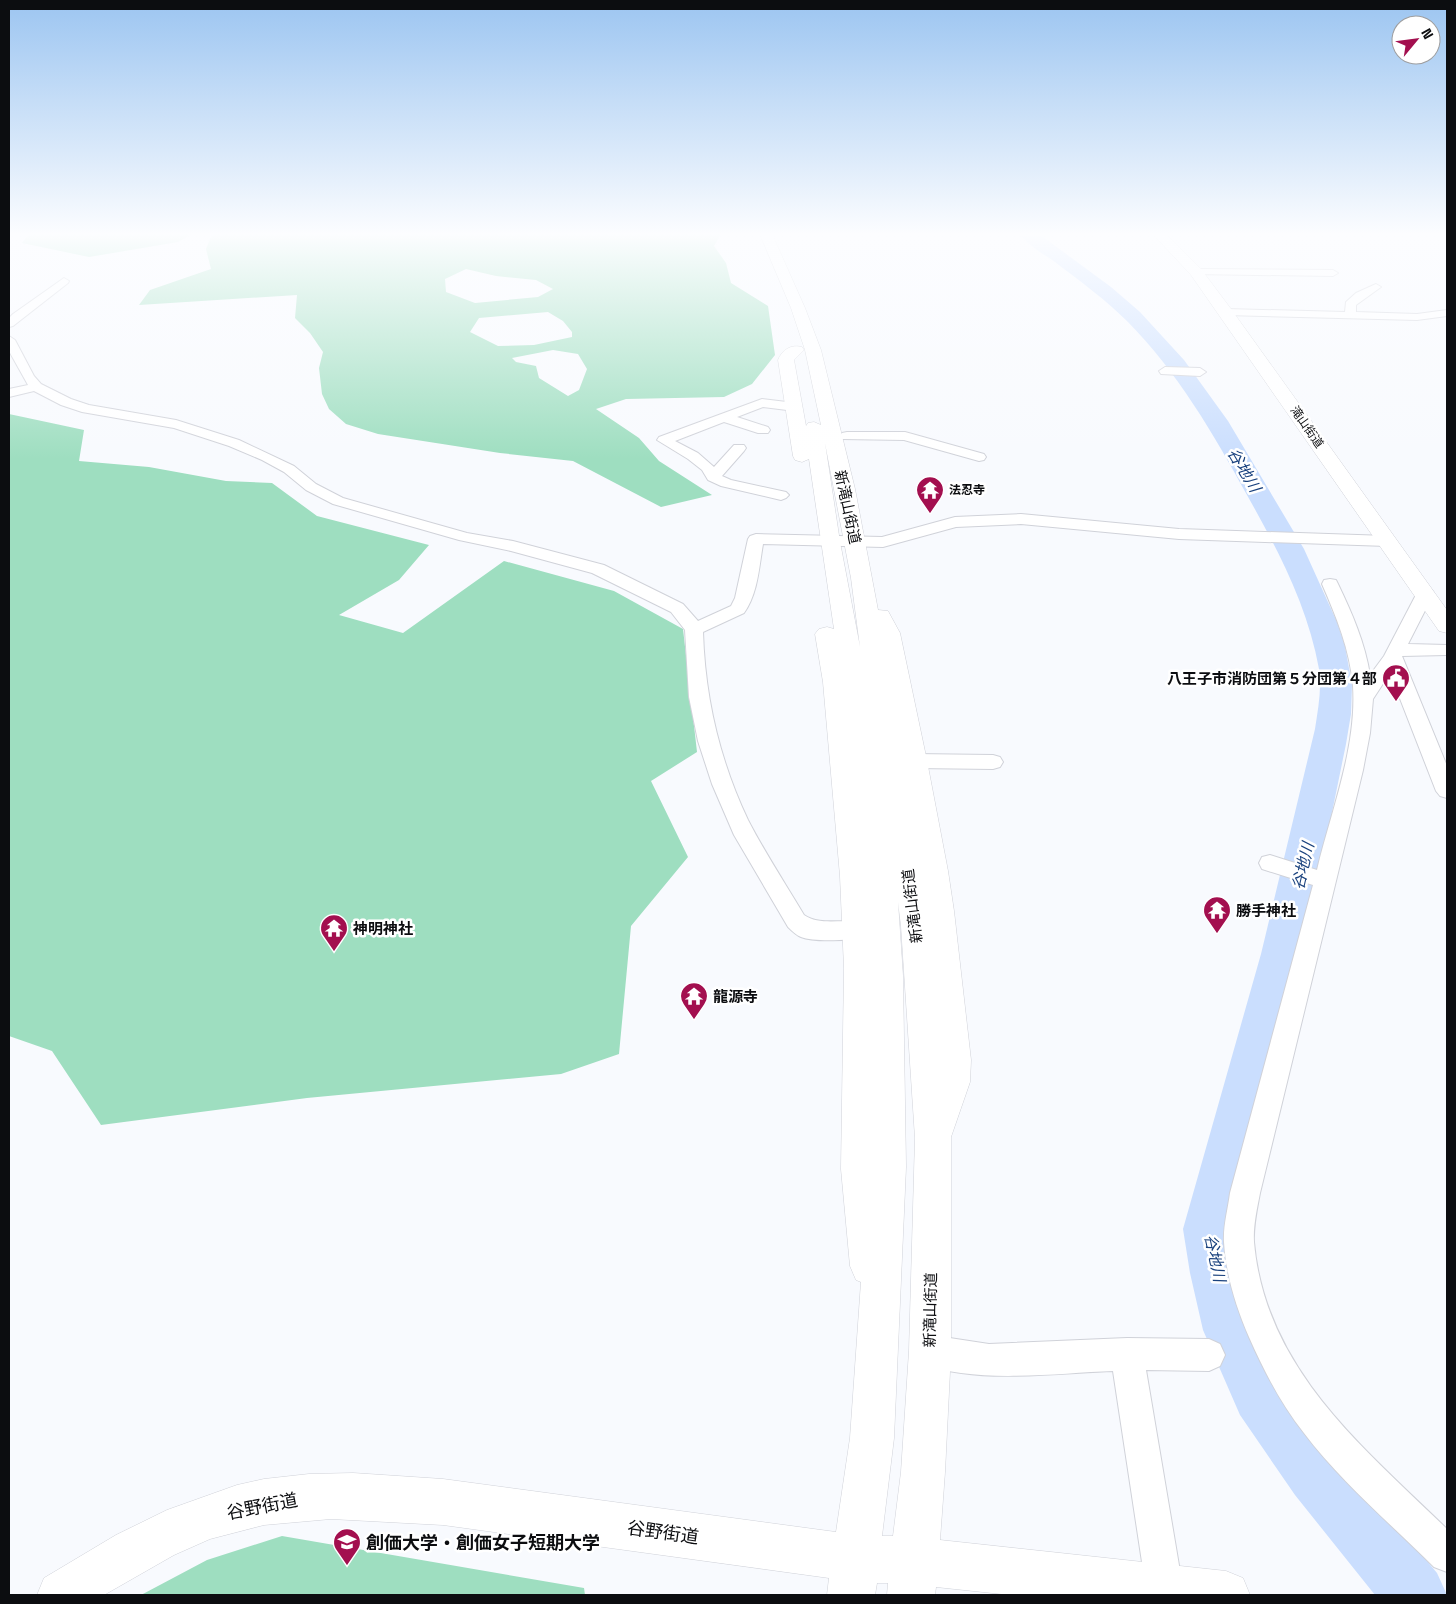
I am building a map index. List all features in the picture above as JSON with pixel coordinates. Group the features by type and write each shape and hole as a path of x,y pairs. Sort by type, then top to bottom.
{"main road":[{"name":"新滝山街道","path":"783,309 803,370 814,424 834,495"},
{"name":"新滝山街道","path":"798,309 813,350 834,495 843,542 840,607 864,738 872,795 880,862 887,976 888,1167 885,1238 877,1329 872,1438 853,1576"},
{"path":"796,350 786,360 802,455 834,495 855,472 829,359 811,309"},
{"name":"滝山街道","path":"1224,309 1447,626"},
{"name":"新滝山街道","path":"843,542 862,578 878,692 894,774 914,908 933,1138 930,1351 913,1578"},
{"path":"862,578 888,633 914,761 939,911 954,1060 953,1082 933,1138"},
{"path":"840,607 826,627 835,682 851,829 860,968 860,1169 877,1329"},
{"name":"谷野街道","path":"61,1595 135,1550 212,1515 264,1502 320,1496 379,1497 443,1502 853,1576 1226,1595"}],"street":[{"path":"9,324 27,309"},
{"path":"1350,309 1351,315"},
{"path":"1226,312 1417,316 1447,313"},
{"path":"9,340 28,377 36,386 66,402 87,409 176,424 267,457 289,470 311,487 338,501 465,536 513,546 598,569 677,608 690,622 694,630 702,721 710,750 731,806 796,921 808,930 857,930"},
{"path":"1168,371 1198,372"},
{"path":"9,393 36,386"},
{"path":"781,495 726,483 713,477 698,460 664,440 762,403 795,407"},
{"path":"723,417 763,430"},
{"path":"847,436 905,436 979,456"},
{"path":"713,477 738,448"},
{"path":"694,630 738,609 744,598 756,538 843,542 886,541 955,522 1021,519 1179,534 1387,541"},
{"path":"1330,584 1350,635 1358,667 1363,699 1359,737 1320,879 1245,1193 1239,1241 1246,1287 1268,1342 1297,1395 1332,1441 1447,1554"},
{"path":"1363,699 1395,653 1425,593"},
{"path":"1395,653 1447,650"},
{"path":"1395,653 1447,791"},
{"path":"914,761 993,762"},
{"path":"1277,865 1320,879"},
{"path":"930,1351 989,1360 1127,1354 1209,1355"},
{"path":"1127,1354 1166,1592"}],"green space":[{"path":"296,309 768,309 775,355 752,384 724,397 626,399 596,409 639,438 659,461 712,495 661,507 573,461 500,453 378,434 346,424 329,409 322,394 319,368 323,352 310,333 295,318","holes":["548,312 563,321 572,332 572,337 534,345 498,346 470,332 479,318","553,350 578,354 587,369 579,390 568,396 539,378 536,366 516,362 512,358"]},
{"path":"9,414 84,430 79,461 149,467 226,481 272,483 317,516 429,545 399,580 339,615 403,633 504,561 614,591 683,629 697,752 651,781 688,857 631,926 619,1054 561,1074 307,1098 101,1125 52,1051 9,1036"},
{"name":"創価大学・創価女子短期大学","path":"282,1536 584,1588 585,1595 141,1595 207,1560"}],"waterway":[{"name":"谷地川","path":"1125,309 1177,364 1229,441 1302,573 1313,597 1330,646 1335,671 1336,699 1308,843 1282,954 1208,1229 1216,1273 1230,1330 1260,1395 1316,1474 1415,1595"}],"place":[{"name":"法忍寺","path":"930,514"},
{"name":"八王子市消防団第５分団第４部","path":"1396,702"},
{"name":"勝手神社","path":"1217,934"},
{"name":"神明神社","path":"334,952"},
{"name":"龍源寺","path":"694,1020"},
{"name":"創価大学・創価女子短期大学","path":"347,1566"}]}
